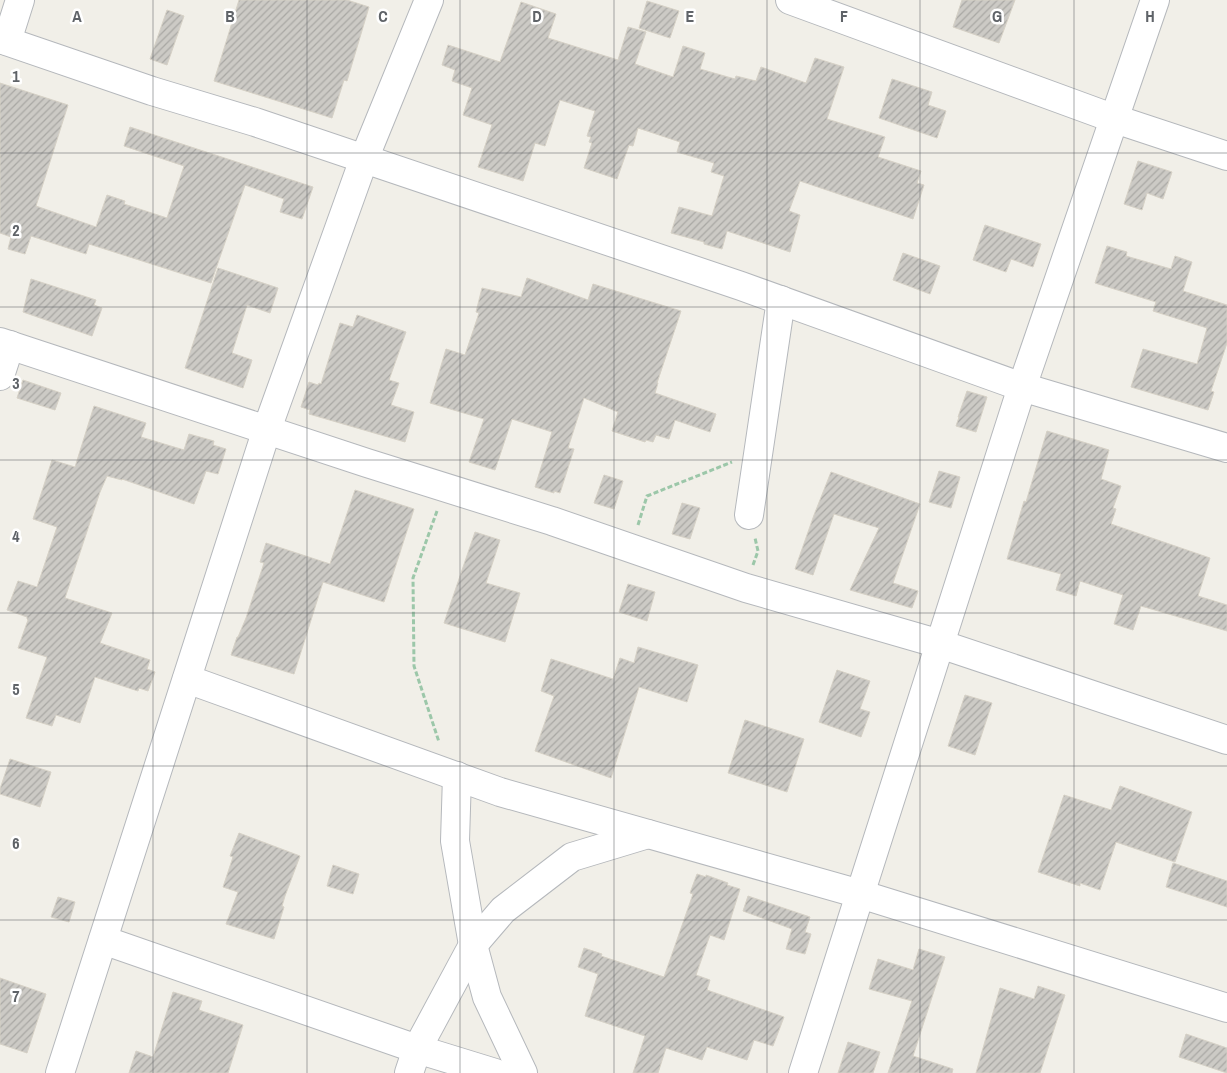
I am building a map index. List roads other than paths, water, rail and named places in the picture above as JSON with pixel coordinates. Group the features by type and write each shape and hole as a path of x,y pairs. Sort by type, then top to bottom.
{"street":[{"path":"20,0 3,40 152,91 255,122 781,300 1022,387 1227,448"},
{"path":"60,1073 268,429 364,159 429,0"},
{"path":"790,0 1115,119 1227,156"},
{"path":"803,1073 1022,387 1155,0"},
{"path":"749,515 781,300"},
{"path":"0,376 5,344 367,463 552,521 746,588 940,644 1227,740"},
{"path":"187,679 500,792 860,894 1227,1008"},
{"path":"457,776 455,841 474,945 487,997 523,1073"},
{"path":"413,1061 474,945 503,910 572,857 648,834"},
{"path":"103,940 413,1061 495,1073"}]}
